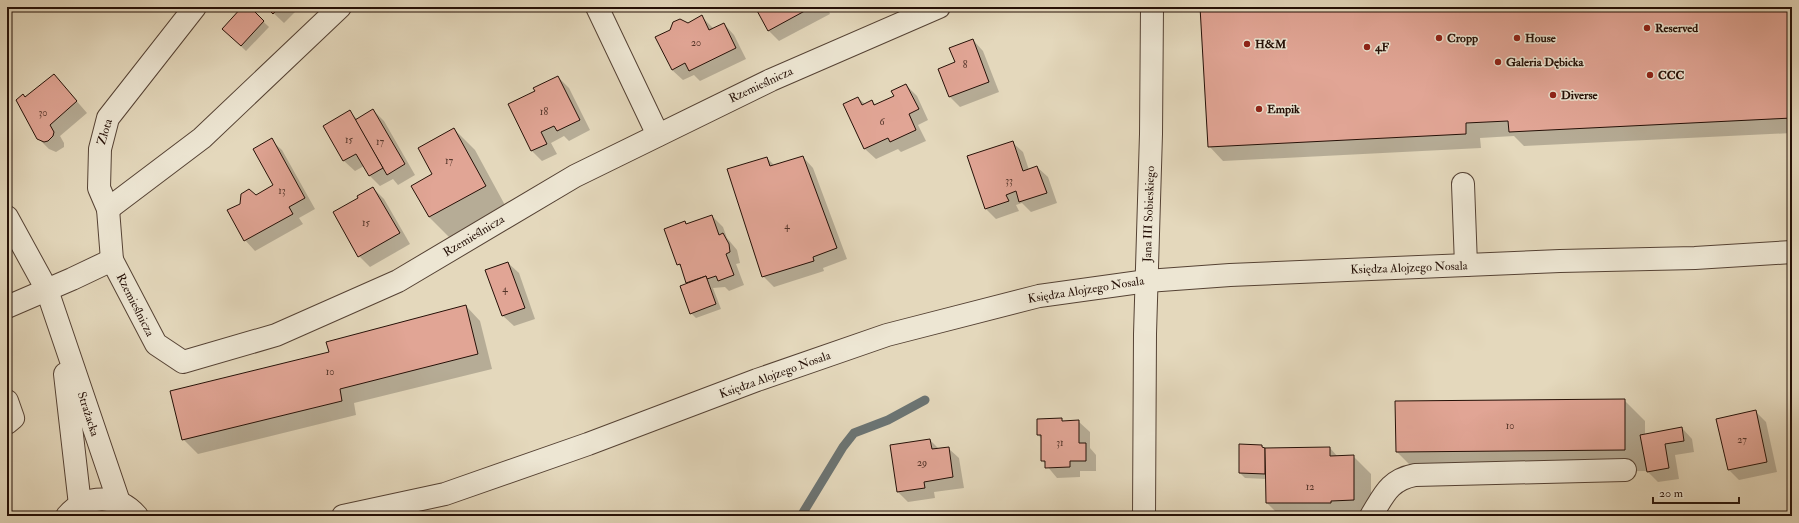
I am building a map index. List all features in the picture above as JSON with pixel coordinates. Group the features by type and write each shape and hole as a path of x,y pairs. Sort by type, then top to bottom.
{"street":[{"name":"Złota","path":"112,260 108,209 99,188 100,149 108,118 195,7"},
{"path":"108,209 202,138 340,7"},
{"path":"597,7 658,135"},
{"name":"Rzemieślnicza","path":"7,307 112,260 156,344 183,362 276,335 398,281 575,176 771,80 939,7"},
{"name":"Jana III Sobieskiego","path":"1144,516 1145,334 1152,7"},
{"path":"1463,184 1466,265"},
{"name":"Strażacka","path":"7,217 47,290 119,502"},
{"name":"Księdza Alojzego Nosala","path":"343,516 445,494 588,444 757,380 887,336 1039,296 1147,281 1238,275 1466,265 1695,258 1792,252"},
{"name":"Strażacka","path":"59,325 74,510"},
{"path":"7,401 13,418 7,423"},
{"path":"1371,516 1394,483 1404,477 1415,475 1625,470"},
{"path":"74,510 92,500 105,499 119,502 137,516"}],"building":[{"path":"242,7 250,7 264,21 241,46 222,29"},
{"path":"266,7 279,7 273,14"},
{"path":"755,7 812,7 768,31"},
{"name":"Galeria Dębicka","path":"1200,7 1792,7 1792,118 1509,132 1508,121 1466,123 1466,134 1208,147"},
{"path":"702,15 709,30 724,23 736,48 689,71 685,63 672,70 655,37 670,30 673,22 680,19 688,23"},
{"path":"973,39 989,82 949,97 938,69 955,62 949,48"},
{"path":"54,74 77,101 50,125 54,132 53,136 48,141 44,142 37,139 16,100 23,94 25,97"},
{"path":"558,76 580,120 557,131 554,126 541,132 547,144 531,151 508,104 535,91 533,88"},
{"path":"906,84 919,109 909,114 916,130 890,142 888,138 864,149 843,104 858,97 862,105 872,100 874,105 894,96 891,91"},
{"path":"373,109 405,164 387,175 355,120"},
{"path":"350,110 383,168 369,176 356,154 343,161 323,126"},
{"path":"454,128 486,186 429,217 411,186 432,174 418,148"},
{"path":"272,138 305,198 289,207 293,214 244,241 227,210 240,204 241,194 249,189 256,195 273,185 253,149"},
{"path":"1013,141 1023,171 1037,166 1047,193 1019,202 1016,191 1006,195 1009,201 985,209 967,156"},
{"path":"803,156 837,248 813,257 814,261 762,277 727,169 767,157 770,166"},
{"path":"373,187 400,233 358,257 333,212 358,198 357,196"},
{"path":"712,215 719,235 723,233 729,244 730,252 726,254 734,275 718,281 716,276 707,279 706,276 686,283 680,264 677,265 664,229 685,221 686,224"},
{"path":"508,262 525,308 502,316 485,270"},
{"path":"706,276 716,304 690,314 680,286"},
{"path":"466,305 478,354 340,389 342,401 182,440 170,391 329,352 326,342"},
{"path":"1625,399 1625,450 1396,452 1395,401"},
{"path":"1756,410 1767,462 1728,470 1716,419"},
{"path":"1062,418 1062,421 1079,420 1079,443 1086,443 1086,461 1070,461 1070,467 1045,468 1045,461 1041,461 1041,435 1037,435 1037,419"},
{"path":"1682,427 1684,441 1665,444 1669,468 1647,472 1640,435"},
{"path":"930,439 932,449 949,447 953,477 924,482 925,488 897,492 890,445"},
{"path":"1239,444 1262,445 1262,447 1265,448 1265,474 1239,473"},
{"path":"1330,447 1330,456 1354,455 1354,500 1331,501 1331,503 1266,503 1265,448"},
{"path":"1023,513 1084,514 1084,516 1023,516"}],"waterway":[{"path":"801,516 843,447 854,433 888,420 925,400"}],"place":[{"name":"Reserved","path":"1647,28"},
{"name":"Cropp","path":"1439,38"},
{"name":"House","path":"1517,38"},
{"name":"H&M","path":"1247,44"},
{"name":"4F","path":"1367,47"},
{"name":"Galeria Dębicka","path":"1498,62"},
{"name":"CCC","path":"1650,75"},
{"name":"Diverse","path":"1553,95"},
{"name":"Empik","path":"1259,109"}]}
